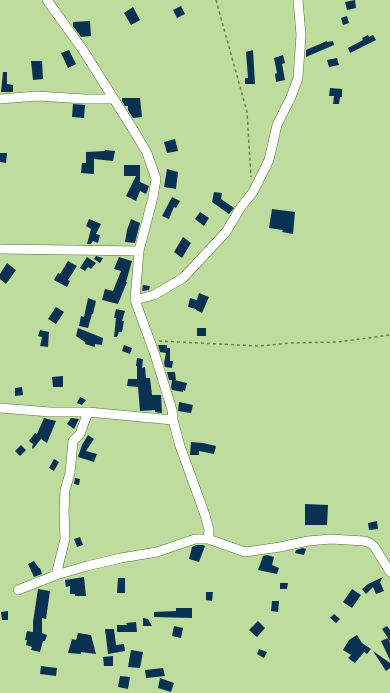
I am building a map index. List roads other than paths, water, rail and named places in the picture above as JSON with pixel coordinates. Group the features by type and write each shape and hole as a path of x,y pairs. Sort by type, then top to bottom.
{"street":[{"path":"47,0 83,50 114,99 147,153 156,178 153,198 139,251 135,300 172,410 172,420 180,446 205,515 209,530 208,539"},
{"path":"135,300 154,295 183,278 226,232 252,192 269,160 277,125 291,97 298,78 301,35 298,0"},
{"path":"0,99 37,96 114,99"},
{"path":"0,249 139,251"},
{"path":"0,408 50,412 88,412 172,420"},
{"path":"56,575 65,539 65,490 70,473 73,441 80,434 88,412"},
{"path":"18,590 56,575 121,558 157,552 195,539 208,539 245,552 308,541 331,539 364,541 374,546 390,572"}]}
